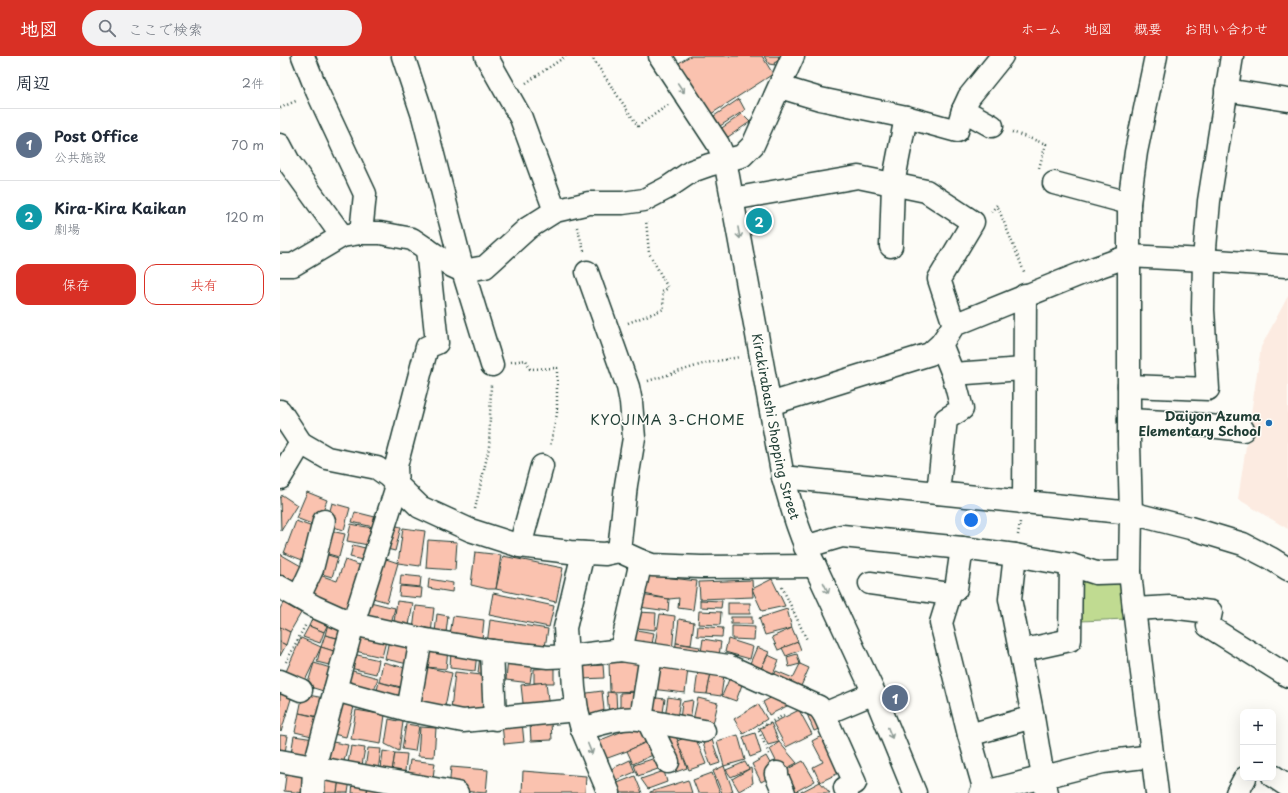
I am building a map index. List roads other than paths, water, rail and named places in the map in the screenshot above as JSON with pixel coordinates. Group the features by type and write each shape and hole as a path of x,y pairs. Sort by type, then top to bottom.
{"street":[{"path":"303,56 317,91 365,194 352,235"},
{"path":"403,56 423,116 463,271 492,365"},
{"path":"486,56 522,118 564,209"},
{"name":"Kirakirabashi Shopping Street","path":"660,56 718,144 725,160 783,477 793,512 805,547 874,693 915,793"},
{"path":"280,265 293,266 352,235 380,233 412,239 452,266 463,271 485,267 528,228 564,209 589,203 623,203 644,200 667,188 692,171 742,156 753,145 794,56"},
{"path":"1156,56 1136,152 1129,203 1129,420 1131,513 1130,572 1157,793"},
{"path":"1129,386 1208,389 1203,310 1204,260 1209,201 1232,56"},
{"path":"780,86 820,99 906,117 957,131 963,110 969,97 993,58"},
{"path":"1226,90 1288,100"},
{"path":"963,110 992,126"},
{"path":"891,246 893,184 906,117"},
{"path":"280,145 290,164 352,235"},
{"path":"732,200 858,177 926,191 973,222 939,279 954,325"},
{"path":"1054,183 1129,203"},
{"path":"313,793 314,768 334,690 353,624 397,486 396,466 427,347 437,343 427,250"},
{"path":"770,404 930,354 942,344 954,325 1029,294 1129,256 1286,266"},
{"path":"587,272 628,387 631,402 634,438 626,485 619,550"},
{"path":"1024,503 1024,369 1029,294"},
{"path":"938,494 946,419 962,409 953,374 942,344"},
{"path":"953,374 1024,369"},
{"path":"280,411 302,443 327,458 377,468 388,476 420,507 470,530 520,546 605,554 619,550 641,562 652,565 701,567 815,566"},
{"path":"1129,420 1184,423 1243,430"},
{"path":"280,478 302,443"},
{"path":"520,546 542,466"},
{"path":"783,477 1131,513 1190,528 1243,544 1288,569"},
{"path":"307,602 312,569 324,521"},
{"path":"805,547 842,536 1015,555 1071,565 1096,573 1130,572"},
{"path":"962,548 956,589 950,594 941,623 983,792 1045,785 1103,762 1152,756"},
{"path":"583,553 565,628 579,719 609,793"},
{"path":"1015,555 1010,599 1045,785"},
{"path":"621,650 641,562"},
{"path":"1020,651 1070,640 1071,565"},
{"path":"870,583 950,594"},
{"path":"280,586 307,602 353,624 421,639 548,658 621,650 728,666 815,708 855,784 845,788 846,793"},
{"path":"1134,609 1170,607 1211,612 1208,626 1288,676"},
{"path":"408,710 421,639"},
{"path":"492,650 495,718"},
{"path":"651,655 645,720 668,762"},
{"path":"282,674 301,690"},
{"path":"334,690 408,710 462,721 495,718 645,720 704,731"},
{"path":"815,708 874,693"},
{"path":"969,735 1033,717"},
{"path":"280,762 457,793"},
{"path":"1276,778 1288,786"},
{"path":"1237,793 1243,781"}],"place":[{"name":"Kira-Kira Kaikan","path":"759,221"},
{"name":"Daiyon Azuma Elementary School","path":"1269,423"},
{"name":"Post Office","path":"895,698"}],"district":[{"name":"KYOJIMA 3-CHOME","path":"668,420"}]}
